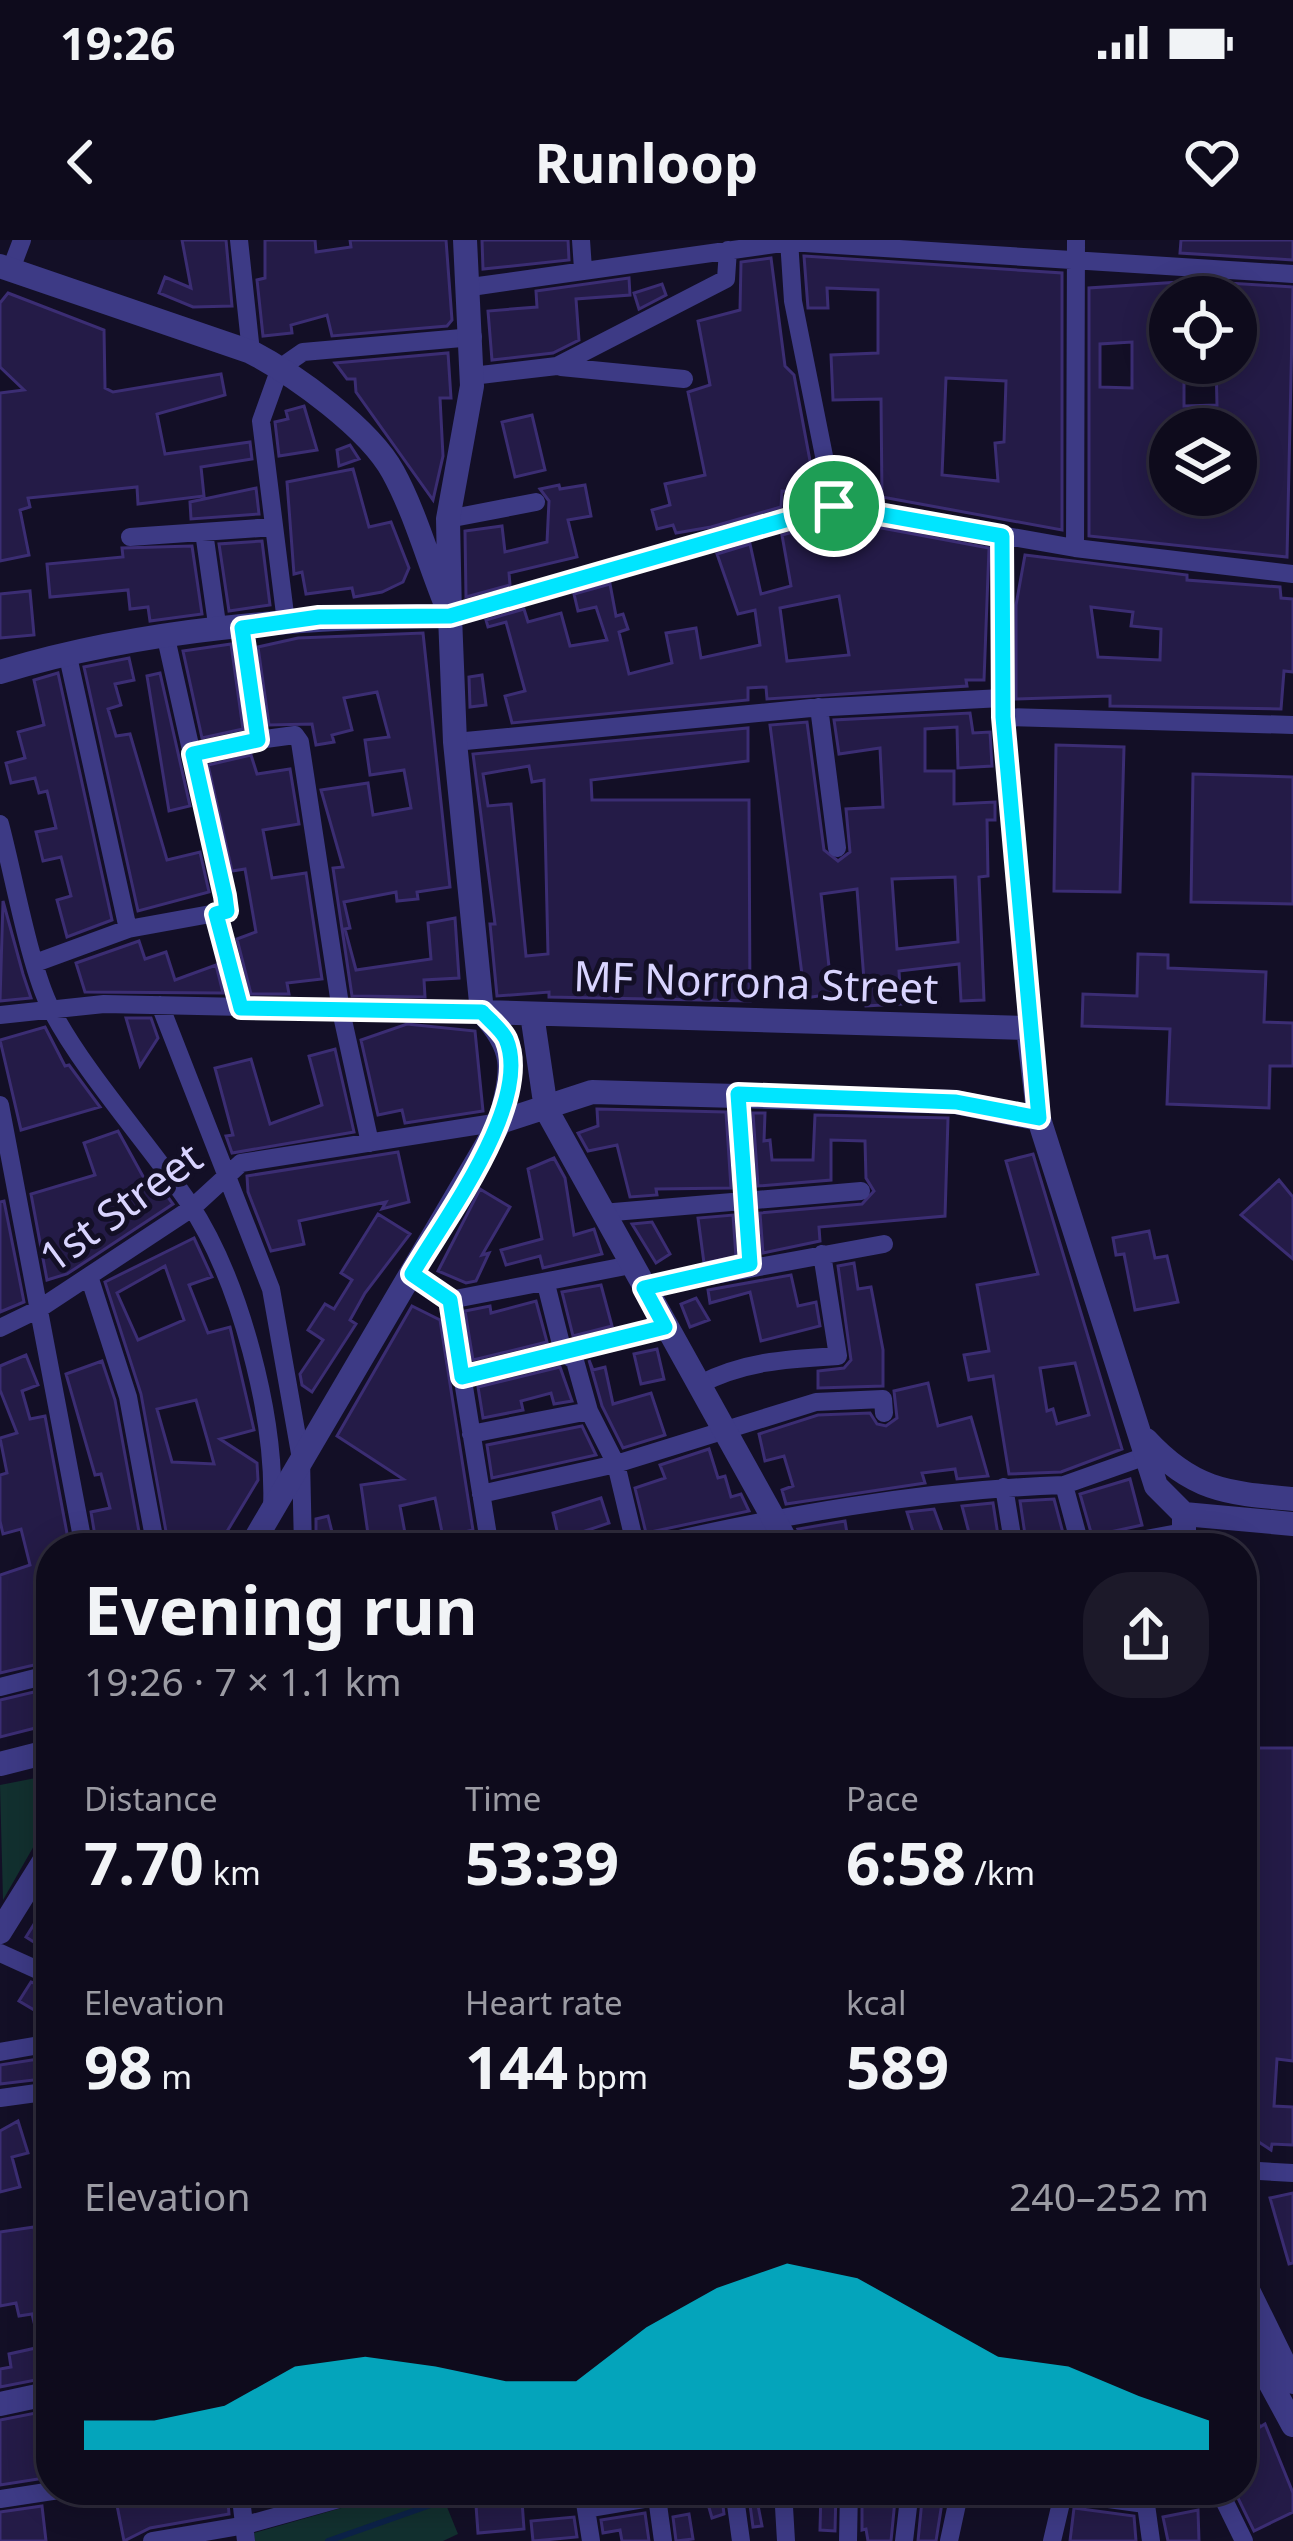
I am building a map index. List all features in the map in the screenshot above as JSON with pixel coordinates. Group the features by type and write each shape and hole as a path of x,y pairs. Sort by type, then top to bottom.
{"street":[{"path":"22,240 6,267 251,352 280,368 339,414 392,468 450,616"},
{"path":"239,240 251,352"},
{"path":"260,1533 500,1122 512,1065 505,1036 482,1012 455,742 448,519 472,376 465,240"},
{"path":"581,240 583,269"},
{"path":"471,287 789,241 1076,249 1293,274"},
{"path":"789,241 793,301 834,506"},
{"path":"1075,548 1076,249"},
{"path":"557,366 726,279 728,250"},
{"path":"286,622 261,421 280,368 302,352 473,337"},
{"path":"472,376 557,366 684,379"},
{"path":"448,519 536,502"},
{"path":"0,672 67,652 286,622 450,616 834,506 1075,548 1293,574"},
{"path":"130,537 274,527"},
{"path":"204,532 258,740"},
{"path":"1002,536 1003,708 1039,1118 1136,1429 1156,1486 1184,1532 1293,1524"},
{"path":"38,962 128,929 227,911 166,638"},
{"path":"67,652 128,929"},
{"path":"455,742 819,707 1003,708 1293,725"},
{"path":"819,707 837,848"},
{"path":"193,754 295,735 300,742 341,1011 370,1143"},
{"path":"0,824 50,1008 192,1208 223,1272 258,1380 274,1468 272,1512"},
{"path":"216,914 241,1008"},
{"path":"0,1015 50,1008 160,1005 482,1012"},
{"path":"160,1005 271,1289 302,1459 302,1533"},
{"name":"MF Norrona Street","path":"482,1012 1028,1028"},
{"path":"532,1014 546,1108 781,1533"},
{"path":"500,1122 592,1092 956,1102 1039,1118"},
{"path":"738,1094 750,1264"},
{"path":"0,1105 81,1533"},
{"name":"1st Street","path":"0,1328 39,1310 192,1208 241,1162 500,1122"},
{"path":"602,1213 861,1191"},
{"path":"412,1274 450,1300 884,1244"},
{"path":"698,1385 729,1369 770,1360 838,1356 822,1254"},
{"path":"89,1276 131,1407 153,1533"},
{"path":"546,1285 563,1352 575,1361 589,1411 616,1464 634,1533"},
{"path":"450,1300 488,1533"},
{"path":"462,1377 665,1327"},
{"path":"481,1493 616,1464 816,1402 883,1399 884,1413"},
{"path":"471,1435 589,1411"},
{"path":"1136,1429 1173,1469 1220,1492 1293,1499"},
{"path":"703,1533 772,1517 1004,1487 1064,1485 1146,1456"},
{"path":"1064,1485 1078,1533"},
{"path":"1004,1487 1012,1533"},
{"path":"0,1687 36,1678"},
{"path":"0,1764 36,1755"},
{"path":"0,1932 36,1887"},
{"path":"0,1953 36,1969"},
{"path":"0,2052 36,2046"},
{"path":"0,2098 36,2093"},
{"path":"1257,2171 1293,2174"},
{"path":"1257,2309 1293,2382"},
{"path":"1257,2359 1293,2426"},
{"path":"0,2404 36,2396"},
{"path":"0,2499 36,2494"},
{"path":"152,2541 246,2533 327,2505"},
{"path":"586,2505 591,2541"},
{"path":"660,2505 663,2541"},
{"path":"736,2505 741,2541"},
{"path":"784,2505 787,2541"},
{"path":"848,2541 849,2505"},
{"path":"904,2541 908,2505"},
{"path":"949,2541 957,2505"},
{"path":"1052,2541 1055,2505"},
{"path":"1145,2505 1151,2541"},
{"path":"1226,2505 1244,2541"}],"green space":[{"path":"36,1778 36,1842 3,1900 0,1785"},
{"path":"352,2505 449,2505 458,2534 443,2541 255,2541 254,2533"}],"building":[{"path":"182,240 226,240 232,306 193,307 159,293 165,277 191,288"},
{"path":"265,240 315,240 316,252 351,247 350,240 446,240 452,320 447,326 332,336 327,315 291,325 292,333 263,336 257,280 265,278"},
{"path":"482,240 568,240 569,260 483,269"},
{"path":"1181,240 1293,240 1293,260 1180,253"},
{"path":"804,256 1062,273 1062,530 882,497 881,399 833,400 831,355 878,353 878,290 827,288 828,308 808,308","holes":["946,378 1006,381 1004,442 995,443 998,481 942,475"]},
{"path":"771,258 785,366 794,375 816,493 782,491 781,507 711,527 676,533 673,525 657,529 652,510 670,505 665,484 705,475 688,392 710,385 698,321 740,310 741,262"},
{"path":"629,278 630,295 576,299 579,340 553,353 492,360 488,311 537,307 536,291"},
{"path":"662,284 666,295 639,309 634,293"},
{"path":"1149,284 1149,384 1184,384 1184,406 1217,405 1216,384 1257,384 1257,285 1293,287 1287,557 1089,536 1089,288","holes":["1132,342 1132,388 1100,387 1100,344"]},
{"path":"8,293 104,330 105,388 113,392 221,374 225,395 157,414 165,454 250,442 252,459 201,467 204,496 138,504 137,487 28,498 30,507 20,510 29,555 0,561 0,393 24,390 0,367 0,303"},
{"path":"448,353 451,398 440,398 443,456 433,500 356,392 355,379 347,379 335,363"},
{"path":"304,406 317,450 279,456 275,422 288,419 286,411"},
{"path":"532,415 545,470 515,477 502,422"},
{"path":"350,445 359,459 339,466 337,450"},
{"path":"353,469 369,527 391,522 409,568 403,582 382,592 354,597 352,588 306,594 302,572 294,574 287,482"},
{"path":"559,485 560,489 585,485 591,516 568,520 577,557 509,573 510,585 466,597 465,531 502,526 505,552 547,542 549,501 540,489"},
{"path":"256,488 259,514 191,519 190,502"},
{"path":"821,524 871,526 989,548 984,680 966,680 967,686 767,699 766,687 748,688 748,700 512,723 505,696 525,691 506,622 488,627 486,620 524,609 528,622 561,613 570,646 607,640 596,607 578,611 574,594 610,584 616,616 623,614 628,629 619,632 629,674 672,663 666,633 696,628 701,658 760,645 755,610 738,614 717,554 750,544 761,594 791,586 782,535","holes":["839,596 849,655 787,661 780,608"]},
{"path":"262,541 270,605 229,611 219,544"},
{"path":"192,546 202,614 150,621 148,607 130,609 128,590 50,597 47,564 123,557 122,548"},
{"path":"1025,555 1187,575 1187,580 1280,587 1281,598 1293,599 1293,672 1284,671 1281,709 1110,706 1110,696 1016,699 1016,605","holes":["1091,607 1133,612 1131,626 1161,629 1160,660 1098,657"]},
{"path":"30,591 34,635 0,638 0,594"},
{"path":"423,633 450,887 417,892 418,899 397,901 396,892 344,902 350,928 345,929 356,970 431,959 428,923 455,918 459,978 424,980 425,997 352,996 333,868 343,867 321,790 368,783 373,815 411,808 404,770 370,775 365,740 389,737 377,692 344,698 352,730 332,735 334,742 316,745 312,724 269,725 258,647 298,638"},
{"path":"231,644 243,729 202,738 183,651"},
{"path":"129,658 134,680 115,684 121,705 108,709 116,736 130,734 167,860 200,852 209,892 138,911 84,667"},
{"path":"58,673 112,920 67,937 57,900 71,896 61,857 43,861 36,832 56,828 47,791 39,793 35,778 11,783 6,763 25,758 18,732 44,725 34,680"},
{"path":"160,673 190,806 169,811 147,676"},
{"path":"482,675 486,705 470,707 469,677"},
{"path":"970,713 973,733 990,732 992,766 958,768 957,727 925,729 925,771 954,771 954,804 995,802 995,820 987,820 988,876 979,877 984,1000 961,1001 959,964 899,971 901,1004 866,1006 857,889 821,894 832,994 805,998 770,725 807,722 824,850 838,861 850,852 846,809 883,807 880,748 839,754 834,720","holes":["955,877 958,942 897,949 892,879"]},
{"path":"748,728 748,761 591,780 592,800 749,800 750,1001 549,997 549,992 497,996 490,924 495,924 473,754","holes":["529,766 532,782 544,780 548,954 526,956 511,804 488,806 483,774"]},
{"path":"1056,745 1124,747 1120,892 1054,891"},
{"path":"251,755 257,774 290,769 299,824 263,830 272,878 306,873 322,979 287,983 289,994 251,994 237,939 256,932 245,869 232,871 208,765"},
{"path":"1193,774 1293,777 1293,904 1191,902"},
{"path":"3,901 23,974 31,998 0,1001"},
{"path":"139,941 145,959 166,952 175,980 216,965 223,993 85,992 76,963"},
{"path":"1138,954 1168,955 1168,968 1266,972 1264,1022 1293,1023 1293,1066 1270,1066 1269,1108 1167,1104 1170,1029 1082,1026 1083,994 1137,996"},
{"path":"126,1018 151,1018 158,1038 140,1066"},
{"path":"407,1024 475,1031 483,1111 405,1123 402,1110 378,1115 361,1040"},
{"path":"45,1027 65,1066 69,1065 100,1107 21,1130 0,1040"},
{"path":"335,1049 354,1132 232,1153 226,1136 233,1135 215,1068 251,1059 270,1124 322,1105 309,1056"},
{"path":"597,1109 726,1112 731,1188 656,1189 657,1195 630,1197 617,1145 588,1151 578,1133 598,1126"},
{"path":"753,1113 765,1113 764,1141 770,1140 772,1160 813,1160 815,1115 948,1118 945,1216 819,1227 820,1241 763,1253 760,1213 862,1204 874,1191 866,1178 865,1141 831,1140 831,1180 758,1186"},
{"path":"118,1131 145,1180 152,1175 173,1204 67,1274 47,1280 31,1194 95,1175 84,1143"},
{"path":"398,1152 409,1202 382,1209 386,1202 299,1221 304,1244 271,1251 248,1192 247,1176"},
{"path":"1033,1154 1122,1449 1061,1472 1009,1474 993,1376 969,1380 964,1355 989,1351 977,1285 1038,1274 1006,1161","holes":["1075,1363 1089,1415 1057,1424 1053,1409 1047,1411 1040,1368"]},
{"path":"554,1158 565,1178 574,1235 594,1229 602,1254 543,1268 540,1256 506,1265 501,1250 542,1239 528,1169"},
{"path":"1279,1180 1293,1197 1293,1259 1241,1215"},
{"path":"480,1189 510,1207 482,1255 489,1253 476,1281 466,1283 438,1271"},
{"path":"4,1201 24,1302 0,1312 0,1202"},
{"path":"378,1214 410,1234 365,1293 350,1320 356,1324 312,1392 302,1385 300,1374 323,1340 308,1330 325,1304 334,1309 352,1280 341,1273"},
{"path":"733,1215 736,1257 704,1263 698,1218"},
{"path":"652,1222 670,1254 656,1263 632,1224"},
{"path":"1149,1231 1155,1258 1167,1256 1178,1302 1135,1310 1124,1254 1116,1255 1113,1238"},
{"path":"194,1238 212,1277 189,1285 208,1333 230,1327 254,1430 220,1439 257,1463 258,1480 226,1533 166,1533 141,1394 105,1282","holes":["165,1266 184,1320 138,1340 117,1293","196,1400 214,1464 172,1462 157,1409"]},
{"path":"854,1263 858,1289 871,1287 883,1350 883,1386 818,1388 818,1371 844,1368 851,1360 838,1266"},
{"path":"791,1275 798,1306 816,1302 820,1326 761,1341 750,1292 710,1303 708,1290"},
{"path":"601,1285 612,1326 573,1336 562,1292"},
{"path":"696,1298 709,1320 690,1327 681,1304"},
{"path":"536,1301 547,1342 473,1360 465,1311 490,1306 491,1313"},
{"path":"412,1306 440,1320 473,1530 442,1533 435,1498 400,1506 405,1533 368,1533 361,1485 403,1479 337,1436"},
{"path":"657,1349 664,1379 641,1384 634,1354"},
{"path":"26,1355 38,1385 22,1391 30,1419 45,1416 67,1533 36,1533 36,1665 0,1673 0,1575 30,1565 21,1529 3,1534 0,1521 0,1475 7,1473 0,1438 17,1433 0,1390 0,1366"},
{"path":"589,1360 593,1370 605,1367 613,1404 651,1393 665,1435 623,1448 602,1406"},
{"path":"102,1361 115,1400 139,1533 94,1533 91,1512 110,1508 101,1474 95,1475 66,1374"},
{"path":"560,1367 572,1401 554,1404 551,1393 521,1401 523,1410 483,1418 478,1387"},
{"path":"928,1383 938,1426 971,1417 988,1476 957,1479 955,1469 922,1473 925,1483 786,1504 782,1490 793,1486 784,1456 765,1461 759,1434 818,1415 870,1413 877,1424 886,1426 897,1418 894,1391"},
{"path":"582,1426 596,1455 492,1478 487,1445"},
{"path":"709,1449 718,1478 725,1476 731,1497 741,1494 749,1511 646,1533 635,1488 665,1478 660,1465"},
{"path":"1130,1479 1142,1525 1091,1533 1080,1494"},
{"path":"601,1498 609,1523 579,1533 558,1533 553,1513"},
{"path":"1054,1499 1063,1533 1025,1533 1020,1501"},
{"path":"993,1503 998,1533 969,1533 962,1506"},
{"path":"934,1509 943,1533 913,1533 907,1512"},
{"path":"328,1516 332,1533 316,1533 316,1519"},
{"path":"845,1521 847,1533 800,1533 798,1529"},
{"path":"36,1692 36,1728 0,1737 0,1700"},
{"path":"1257,1748 1293,1748 1293,2061 1277,2059 1274,2106 1293,2107 1293,2145 1272,2144 1271,2150 1257,2141"},
{"path":"36,1921 36,1943 26,1937"},
{"path":"31,1982 36,1984 36,2011 19,2001"},
{"path":"36,2059 36,2080 0,2084 0,2065"},
{"path":"18,2121 28,2153 12,2157 20,2187 0,2192 0,2131"},
{"path":"1293,2193 1293,2263 1289,2264 1270,2198"},
{"path":"34,2227 36,2330 32,2314 19,2316 16,2303 0,2306 0,2232"},
{"path":"36,2348 36,2380 0,2387 0,2369 11,2367 9,2354"},
{"path":"36,2413 36,2479 0,2485 0,2420"},
{"path":"1257,2420 1260,2427 1265,2424 1293,2493 1293,2512 1254,2531 1241,2505 1257,2505"},
{"path":"117,2505 228,2505 229,2514 150,2528 124,2541"},
{"path":"476,2505 522,2505 524,2529 478,2533"},
{"path":"708,2505 723,2505 724,2514 712,2518"},
{"path":"750,2505 758,2505 762,2526 753,2527"},
{"path":"821,2505 836,2505 835,2531 820,2530"},
{"path":"862,2505 895,2505 891,2541 868,2541 866,2529 862,2530"},
{"path":"922,2505 942,2505 936,2541 918,2541"},
{"path":"42,2506 46,2541 0,2541 0,2512"},
{"path":"1074,2508 1134,2516 1136,2541 1070,2541"},
{"path":"1198,2510 1199,2541 1168,2541 1163,2517"},
{"path":"645,2513 649,2541 622,2541 620,2530 603,2533 601,2520"},
{"path":"689,2514 693,2539 676,2541 673,2517"},
{"path":"574,2517 577,2537 533,2541 531,2521"}],"waterway":[{"path":"328,2541 431,2505"}],"route":[{"path":"834,506 1002,536 1003,717 1039,1118 956,1102 738,1094 750,1264 644,1288 665,1327 462,1377 450,1300 412,1274 500,1122 512,1065 505,1036 482,1012 241,1008 216,914 227,911 225,896 193,754 258,740 242,628 319,617 450,616 834,506"}]}
